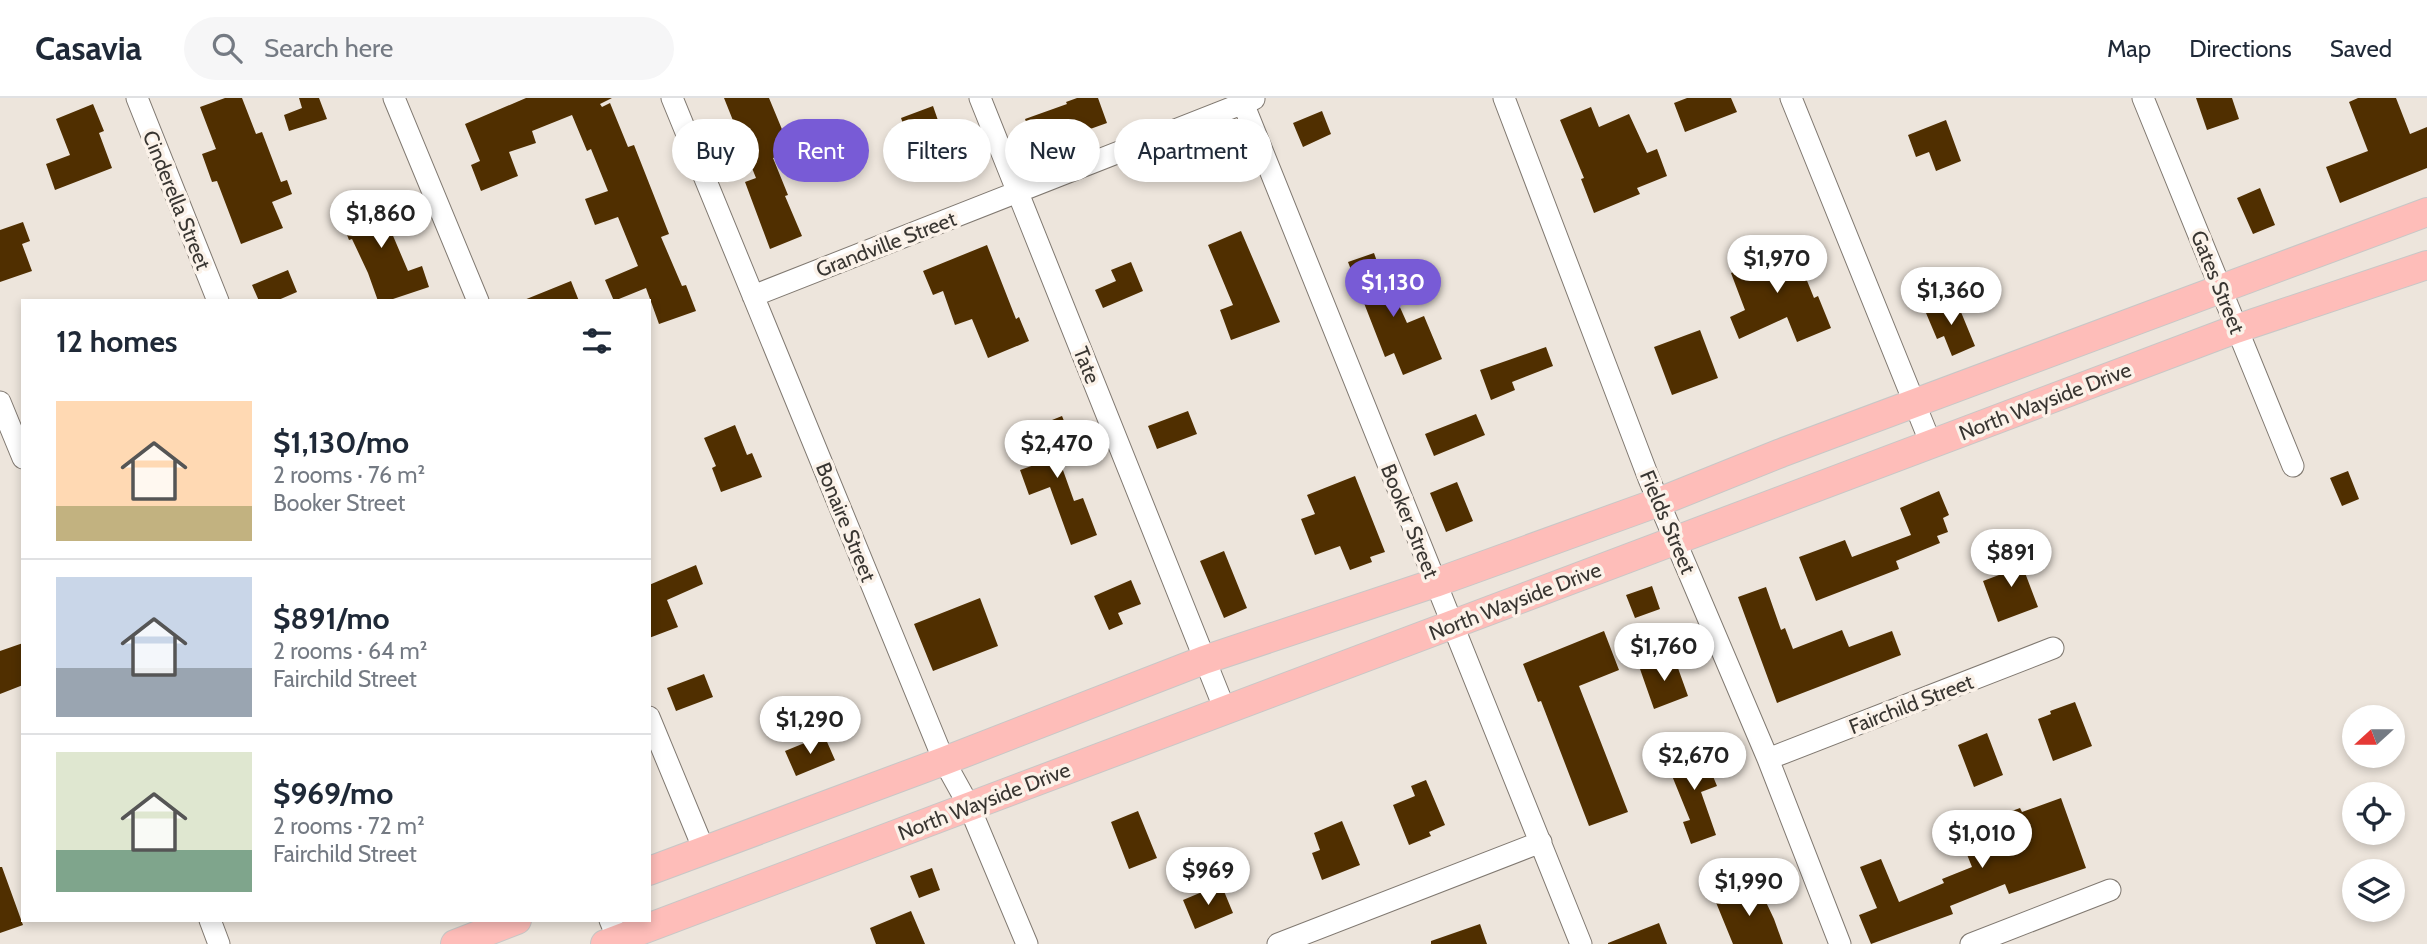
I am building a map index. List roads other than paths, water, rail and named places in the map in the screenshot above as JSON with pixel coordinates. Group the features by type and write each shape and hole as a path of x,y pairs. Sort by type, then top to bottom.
{"main road":[{"name":"North Wayside Drive","path":"651,869 944,761 1204,660 1435,583 1658,502 1781,453 2427,212"},
{"name":"North Wayside Drive","path":"614,937 2236,329 2427,265"},
{"path":"465,934 510,922"}],"street":[{"name":"Cinderella Street","path":"137,98 217,299"},
{"path":"394,98 477,299"},
{"name":"Bonaire Street","path":"672,98 944,761 969,806 1027,944"},
{"name":"Tate","path":"979,98 1225,710"},
{"name":"Fields Street","path":"1504,98 1658,502 1768,759 1840,944"},
{"path":"1791,98 1931,444"},
{"name":"Gates Street","path":"2143,98 2293,466"},
{"name":"Grandville Street","path":"753,296 1247,100"},
{"name":"Booker Street","path":"1247,100 1435,583 1581,944"},
{"path":"0,402 21,453"},
{"name":"Fairchild Street","path":"1768,759 2053,648"},
{"path":"651,722 704,850"},
{"path":"1278,944 1541,842"},
{"path":"1971,944 2110,890"},
{"path":"211,922 219,944"}]}
